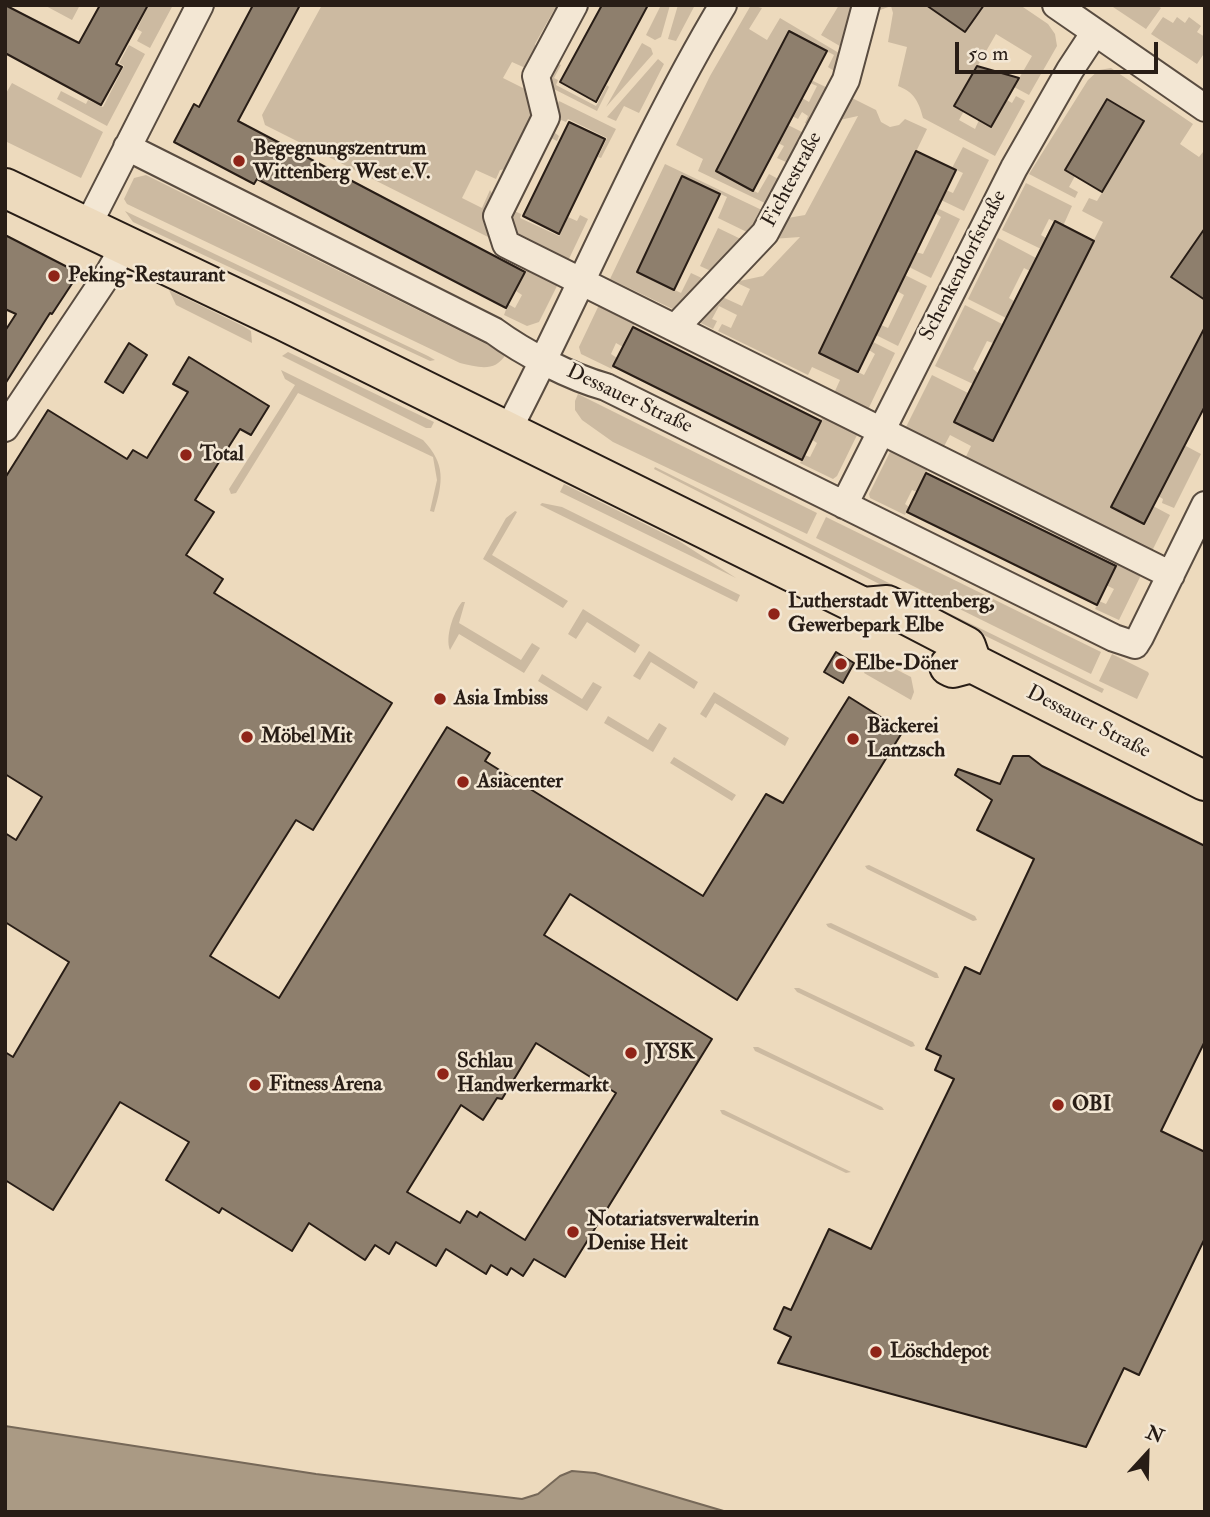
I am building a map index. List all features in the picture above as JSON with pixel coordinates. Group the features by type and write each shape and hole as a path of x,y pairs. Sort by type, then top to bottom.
{"main road":[{"name":"Dessauer Straße","path":"5,188 863,607 887,605 895,608 966,646 963,666 1205,781"}],"street":[{"path":"87,227 201,5"},
{"path":"574,5 536,76 546,117 497,216 506,244 1171,575 1205,505"},
{"path":"507,432 545,360 671,94 723,5"},
{"name":"Fichtestraße","path":"675,328 765,233 846,80 866,5"},
{"path":"1056,5 1205,108"},
{"name":"Schenkendorfstraße","path":"844,505 1014,168 1095,32"},
{"name":"Dessauer Straße","path":"127,147 494,331 591,383 606,387 1114,639 1135,645 1171,575"},
{"path":"5,428 125,245"}],"shaded area":[{"path":"44,5 80,5 72,20"},
{"path":"149,5 173,5 150,48 137,41 142,32 137,29"},
{"path":"322,5 568,5 554,10 535,44 538,55 532,71 512,62 503,78 533,93 537,118 513,168 500,170 496,179 476,170 462,198 482,208 490,190 496,200 498,242 265,125 262,115"},
{"path":"661,5 670,5 661,37 655,40 646,35"},
{"path":"678,5 695,5 676,41 668,39"},
{"path":"751,5 762,8 749,29 767,40 780,18 844,56 836,81 831,79 834,71 828,67 834,55 789,31 716,171 758,193 769,174 782,181 769,205 698,171 703,159 676,145 710,76"},
{"path":"839,5 858,5 845,49 821,35"},
{"path":"874,5 926,5 965,32 984,5 1020,5 1048,24 1055,34 1057,46 1029,95 1014,87 1032,56 996,34 955,105 964,111 959,120 975,129 979,120 991,127 1007,100 1012,103 1016,96 1025,101 995,156 923,118 915,98 898,86 907,47 888,42 893,13 891,6 872,13"},
{"path":"1110,5 1156,5 1161,8 1146,29"},
{"path":"1163,17 1173,23 1177,17 1185,23 1189,17 1201,26 1197,32 1205,37 1205,52 1197,64 1151,34"},
{"path":"642,43 651,48 653,54 606,107"},
{"path":"129,45 145,54 107,126 57,99 61,91 86,104 88,100 103,107 124,66 119,63"},
{"path":"658,59 664,64 639,113 624,106 616,121 607,117"},
{"path":"551,60 561,65 554,78 558,80 556,85 596,106 607,85 609,87 597,111 544,84"},
{"path":"1111,68 1193,124 1180,144 1199,157 1205,153 1205,228 1171,277 1201,298 1205,293 1205,328 1111,507 1144,524 1153,506 1170,515 1149,557 962,465 971,446 950,435 940,454 902,435 932,375 968,393 954,422 993,441 1103,222 1082,211 1089,198 1097,201 1144,121 1107,100 1065,170 1075,176 1069,187 1078,192 1075,198 1029,174 1088,80 1099,70"},
{"path":"811,80 832,90 813,127 805,123 808,116 802,112 798,119 792,116 802,98 809,102 817,86 810,83"},
{"path":"12,83 103,132 81,178 5,141 5,95"},
{"path":"848,96 876,110 881,122 890,127 899,125 905,119 927,129 819,352 864,375 875,354 869,350 873,342 895,353 865,416 831,400 840,380 812,367 808,375 718,331 722,324 731,328 737,315 719,306 712,319 717,321 713,329 695,320 718,295 742,306 750,289 735,282 763,276 800,237 772,239 782,219 805,215 858,116 835,121"},
{"path":"559,101 616,129 601,158 598,157 607,138 568,119 566,122 561,120 555,133 559,136 557,141 543,134"},
{"path":"788,125 808,135 789,172 783,168 786,162 777,158 784,146 778,143"},
{"path":"963,147 989,160 964,211 941,200 946,190 953,193 963,173 952,168"},
{"path":"665,164 766,212 751,234 718,218 727,197 682,176 637,271 681,293 691,273 708,281 679,312 610,279"},
{"path":"146,175 506,354 497,364 486,367 460,363 127,204 124,199 134,178"},
{"path":"1026,183 1072,206 1063,226 1049,219 1041,235 1046,238 1041,249 1002,230"},
{"path":"508,208 521,214 520,218 559,236 568,217 577,221 580,215 588,219 567,263 511,236"},
{"path":"937,208 960,219 931,278 909,267 916,252 923,254 941,217 935,213"},
{"path":"125,211 435,360 430,361 133,222"},
{"path":"718,228 745,241 715,273 700,266"},
{"path":"998,238 1036,258 1030,271 1024,268 1009,298 1014,301 1006,318 968,299"},
{"path":"528,266 559,282 539,322 527,326 504,315 508,304 515,308 522,295 516,291"},
{"path":"905,275 927,286 898,346 876,335 881,325 888,328 904,295 897,291"},
{"path":"169,290 251,331 252,343 176,305"},
{"path":"599,305 635,323 623,347 616,343 611,354 617,358 612,369 581,354 579,347"},
{"path":"965,305 1002,324 993,343 987,341 973,369 978,373 973,384 935,366"},
{"path":"288,352 434,422 431,428 426,428 282,356"},
{"path":"281,370 423,440 439,465 441,482 434,512 430,511 437,480 433,457 298,393 236,493 231,494 229,489 295,385 285,379"},
{"path":"578,394 817,513 807,534 613,442 582,420 575,410"},
{"path":"823,416 858,433 833,479 800,463 804,455 810,457 817,443 811,439"},
{"path":"1184,445 1201,454 1174,508 1162,503 1163,499 1158,496"},
{"path":"891,450 928,469 917,492 912,490 905,504 909,507 905,515 870,498 869,494"},
{"path":"655,467 897,587 895,592 654,469"},
{"path":"564,484 679,541 736,578 560,492"},
{"path":"542,503 562,507 740,595 737,602 540,505"},
{"path":"517,512 492,555 568,601 563,608 483,559 506,518"},
{"path":"826,517 1101,652 1091,674 816,538"},
{"path":"1115,561 1142,573 1119,620 1095,609 1099,601 1106,604 1114,589 1106,585 1116,567 1113,565"},
{"path":"910,594 1104,689 1102,693 908,598"},
{"path":"462,602 465,602 459,623 521,660 532,643 540,648 524,673 459,634 450,650 448,639 451,625"},
{"path":"583,609 640,645 635,653 587,622 576,639 568,634"},
{"path":"649,651 698,682 694,689 651,662 640,680 633,676"},
{"path":"1112,654 1148,672 1137,699 1099,681"},
{"path":"872,657 911,677 914,692 911,700 864,673"},
{"path":"542,674 582,699 593,682 602,687 587,711 538,681"},
{"path":"714,692 789,738 785,746 715,703 706,718 700,714"},
{"path":"608,716 648,740 659,723 667,728 653,752 604,723"},
{"path":"674,757 736,795 732,801 670,763"},
{"path":"869,865 975,916 977,920 973,921 867,869 865,866"},
{"path":"831,923 937,973 939,978 826,924"},
{"path":"794,988 913,1042 915,1046 911,1047 797,992"},
{"path":"753,1047 758,1047 884,1110 755,1051"},
{"path":"720,1110 851,1172 846,1173 722,1114"},
{"path":"5,1426 316,1474 522,1499 538,1494 560,1476 572,1471 595,1473 727,1512 5,1512"}],"building":[{"path":"5,5 79,43 100,5 148,5 116,64 122,67 101,105 5,53"},
{"path":"253,5 300,5 238,121 525,272 506,308 257,179 254,184 174,142 194,104 199,107"},
{"path":"602,5 648,5 596,102 560,82"},
{"path":"926,5 984,5 965,32"},
{"path":"789,31 827,51 753,191 716,171"},
{"path":"977,66 1019,78 991,127 954,106"},
{"path":"1107,99 1144,121 1102,192 1065,170"},
{"path":"569,122 605,139 559,234 523,216"},
{"path":"916,151 956,170 858,372 819,353"},
{"path":"682,176 720,194 674,290 637,272"},
{"path":"1055,221 1094,241 993,441 954,422"},
{"path":"1205,228 1205,300 1171,277"},
{"path":"5,235 79,273 5,384 5,331 16,314 5,309"},
{"path":"633,327 821,421 802,460 613,366"},
{"path":"1205,327 1205,406 1144,524 1111,507"},
{"path":"129,343 147,355 123,393 105,382"},
{"path":"189,357 269,406 251,435 240,429 195,500 214,512 186,555 223,579 214,593 392,703 313,830 296,820 210,956 279,998 447,727 490,753 485,761 703,896 766,794 783,803 849,697 903,731 737,1000 570,894 544,935 712,1039 565,1277 534,1259 523,1276 511,1268 507,1275 491,1265 486,1274 446,1249 436,1266 396,1242 389,1254 375,1245 365,1260 309,1223 292,1251 222,1208 219,1213 166,1180 189,1142 120,1102 53,1210 5,1180 5,1052 13,1057 69,962 5,922 5,833 16,840 42,797 5,774 5,478 48,410 127,459 133,450 147,458 188,392 173,384","holes":["536,1043 616,1093 525,1240 480,1212 477,1217 467,1211 460,1223 407,1192 461,1105 483,1120 497,1098 502,1099"]},
{"path":"926,473 1116,566 1097,605 907,512"},
{"name":"Elbe-Döner","path":"836,652 854,663 843,683 824,672"},
{"name":"OBI","path":"1013,756 1029,756 1042,766 1205,846 1205,1041 1161,1131 1205,1152 1205,1238 1139,1375 1124,1368 1086,1447 778,1363 791,1337 774,1329 784,1307 791,1310 829,1229 871,1249 954,1079 935,1070 941,1056 926,1049 965,967 980,974 1034,859 977,830 992,800 955,775 958,769 1000,784"}],"place":[{"name":"Begegnungszentrum Wittenberg West e.V.","path":"239,161"},
{"name":"Peking-Restaurant","path":"54,276"},
{"name":"Total","path":"186,455"},
{"name":"Lutherstadt Wittenberg, Gewerbepark Elbe","path":"774,614"},
{"name":"Elbe-Döner","path":"841,664"},
{"name":"Asia Imbiss","path":"440,699"},
{"name":"Möbel Mit","path":"247,737"},
{"name":"Bäckerei Lantzsch","path":"853,739"},
{"name":"Asiacenter","path":"463,782"},
{"name":"JYSK","path":"631,1053"},
{"name":"Schlau Handwerkermarkt","path":"443,1074"},
{"name":"Fitness Arena","path":"255,1085"},
{"name":"OBI","path":"1058,1105"},
{"name":"Notariatsverwalterin Denise Heit","path":"573,1232"},
{"name":"Löschdepot","path":"876,1352"}]}
